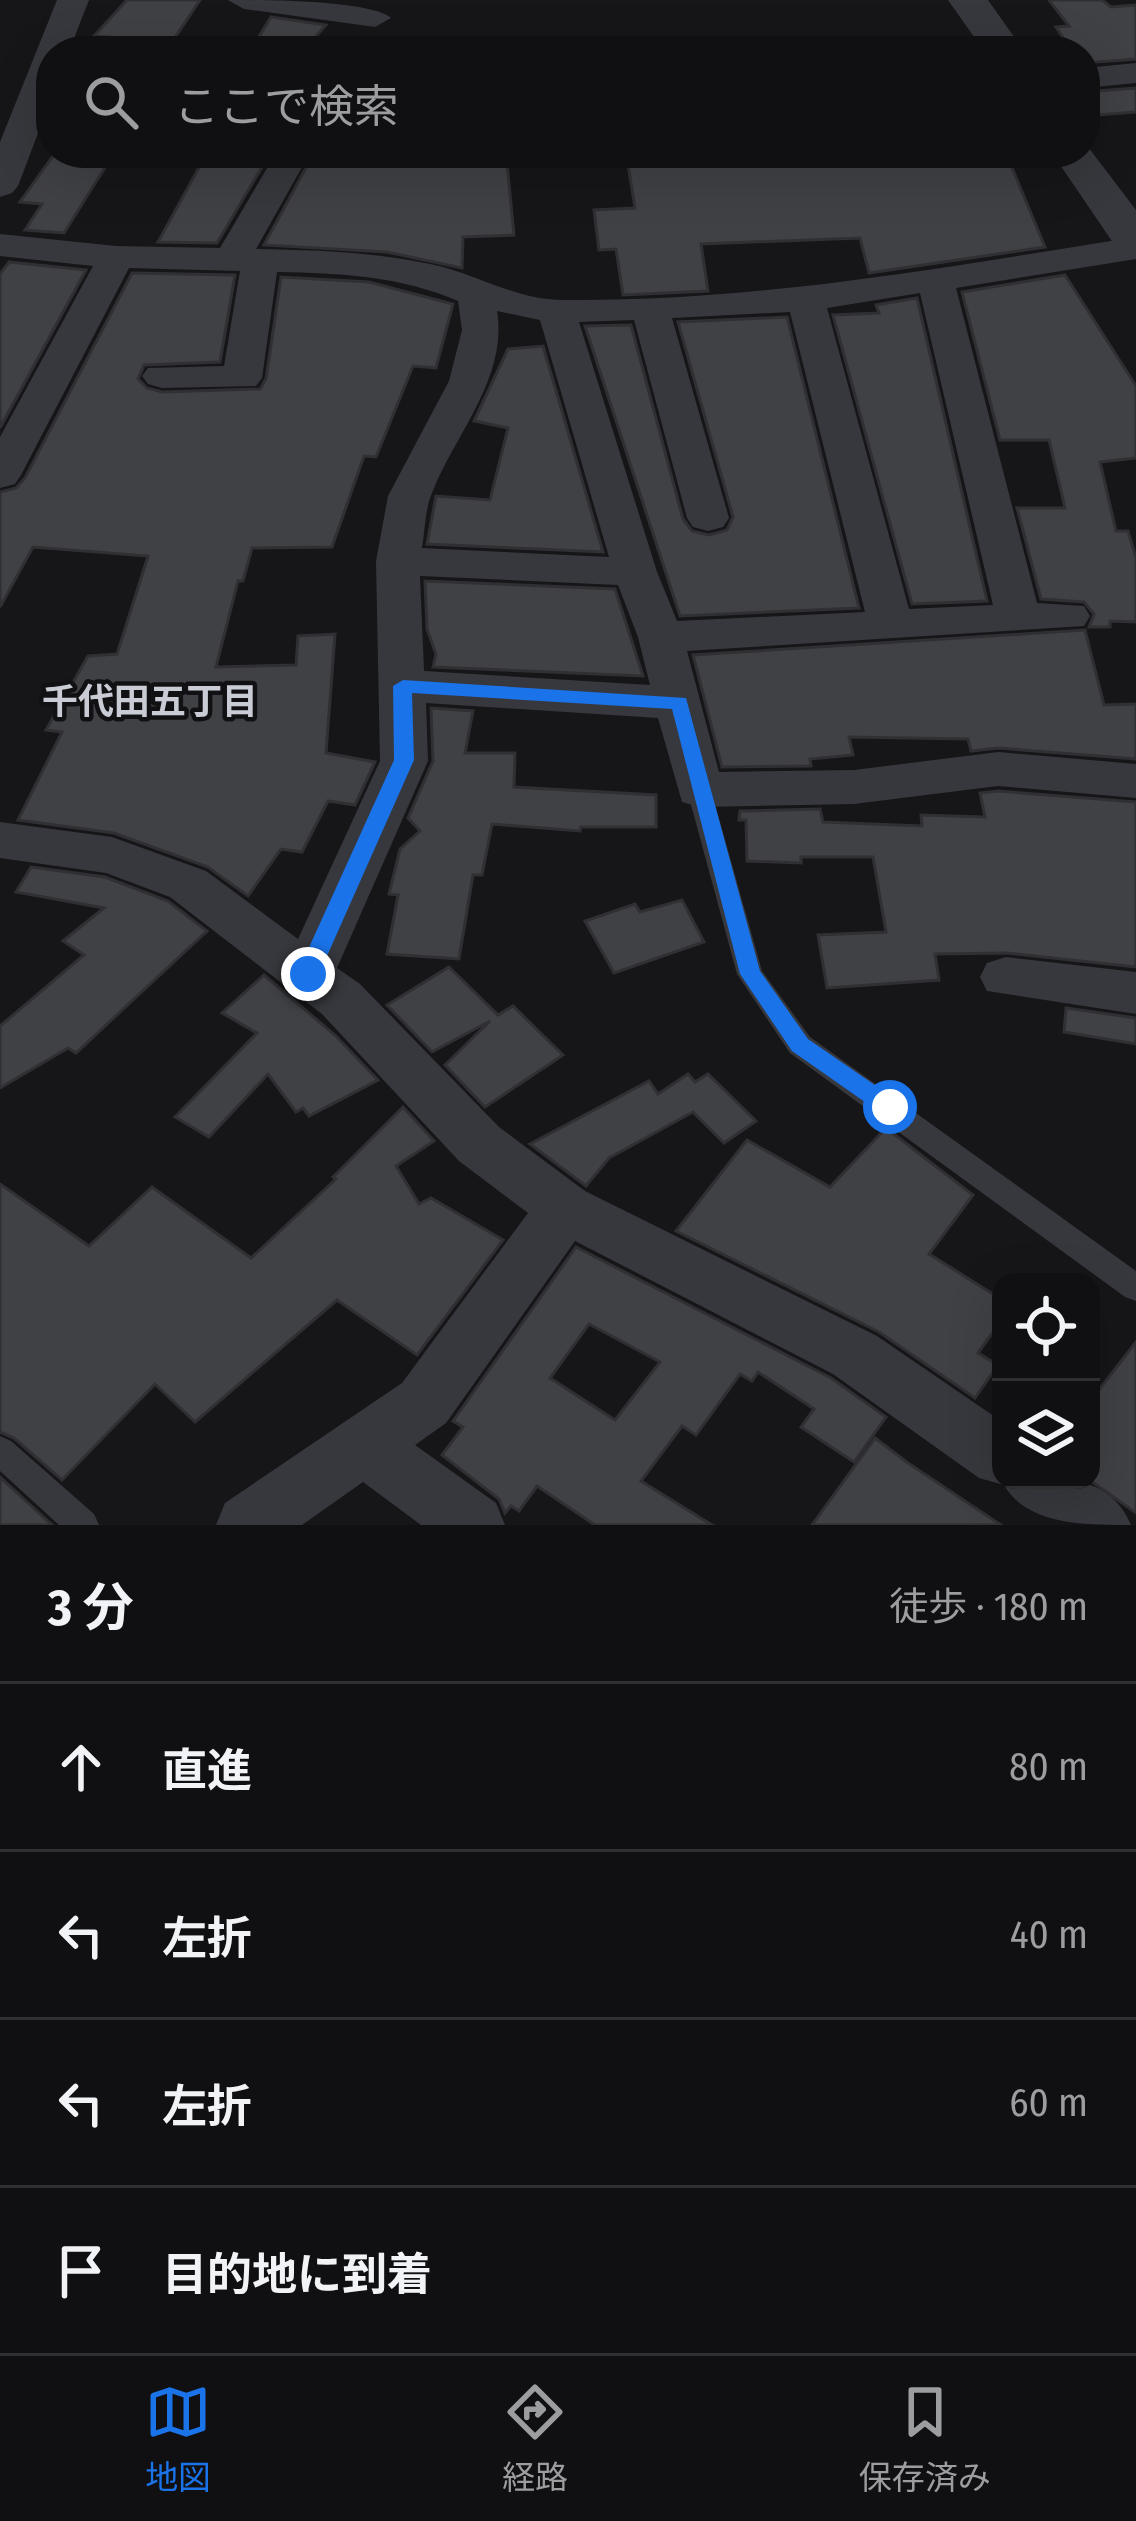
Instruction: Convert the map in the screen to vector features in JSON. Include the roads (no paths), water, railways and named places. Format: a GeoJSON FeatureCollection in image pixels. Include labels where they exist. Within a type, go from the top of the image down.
{"type":"FeatureCollection","features":[{"type":"Feature","properties":{"kind":"street"},"geometry":{"type":"LineString","coordinates":[[59,36],[73,0]]}},
{"type":"Feature","properties":{"kind":"street"},"geometry":{"type":"LineString","coordinates":[[244,0],[381,9]]}},
{"type":"Feature","properties":{"kind":"street"},"geometry":{"type":"LineString","coordinates":[[968,0],[993,36]]}},
{"type":"Feature","properties":{"kind":"street"},"geometry":{"type":"LineString","coordinates":[[362,36],[381,9]]}},
{"type":"Feature","properties":{"kind":"street"},"geometry":{"type":"LineString","coordinates":[[1100,77],[1136,73]]}},
{"type":"Feature","properties":{"kind":"street"},"geometry":{"type":"LineString","coordinates":[[0,186],[36,94]]}},
{"type":"Feature","properties":{"kind":"street"},"geometry":{"type":"LineString","coordinates":[[162,376],[242,378],[247,259],[286,168]]}},
{"type":"Feature","properties":{"kind":"street"},"geometry":{"type":"LineString","coordinates":[[0,245],[116,257],[340,262],[429,275],[476,295],[557,312],[806,299],[1136,245],[1084,168]]}},
{"type":"Feature","properties":{"kind":"street"},"geometry":{"type":"LineString","coordinates":[[0,475],[116,257]]}},
{"type":"Feature","properties":{"kind":"street"},"geometry":{"type":"LineString","coordinates":[[935,278],[1019,619]]}},
{"type":"Feature","properties":{"kind":"street"},"geometry":{"type":"LineString","coordinates":[[308,974],[404,760],[398,561],[409,496],[469,381],[481,330],[476,295]]}},
{"type":"Feature","properties":{"kind":"street"},"geometry":{"type":"LineString","coordinates":[[806,299],[891,625]]}},
{"type":"Feature","properties":{"kind":"street"},"geometry":{"type":"LineString","coordinates":[[650,308],[708,518]]}},
{"type":"Feature","properties":{"kind":"street"},"geometry":{"type":"LineString","coordinates":[[557,312],[635,572],[661,637],[699,790],[854,788],[998,770],[1136,781]]}},
{"type":"Feature","properties":{"kind":"street"},"geometry":{"type":"LineString","coordinates":[[398,561],[635,572]]}},
{"type":"Feature","properties":{"kind":"street"},"geometry":{"type":"LineString","coordinates":[[661,637],[1068,616]]}},
{"type":"Feature","properties":{"kind":"street"},"geometry":{"type":"LineString","coordinates":[[403,686],[680,703]]}},
{"type":"Feature","properties":{"kind":"street"},"geometry":{"type":"LineString","coordinates":[[0,840],[112,855],[188,884],[341,999],[479,1144],[565,1208],[855,1355],[992,1451]]}},
{"type":"Feature","properties":{"kind":"street"},"geometry":{"type":"LineString","coordinates":[[1006,977],[1136,993]]}},
{"type":"Feature","properties":{"kind":"street"},"geometry":{"type":"LineString","coordinates":[[248,1525],[424,1403],[565,1208]]}},
{"type":"Feature","properties":{"kind":"street"},"geometry":{"type":"LineString","coordinates":[[364,1445],[473,1525]]}},
{"type":"Feature","properties":{"kind":"street"},"geometry":{"type":"LineString","coordinates":[[1047,1489],[1099,1525]]}},
{"type":"Feature","properties":{"kind":"lane"},"geometry":{"type":"LineString","coordinates":[[699,790],[750,974],[800,1045],[1136,1288]]}},
{"type":"Feature","properties":{"kind":"lane"},"geometry":{"type":"LineString","coordinates":[[0,1451],[83,1525]]}},
{"type":"Feature","properties":{"kind":"district","name":"千代田五丁目"},"geometry":{"type":"Point","coordinates":[150,701]}}]}
